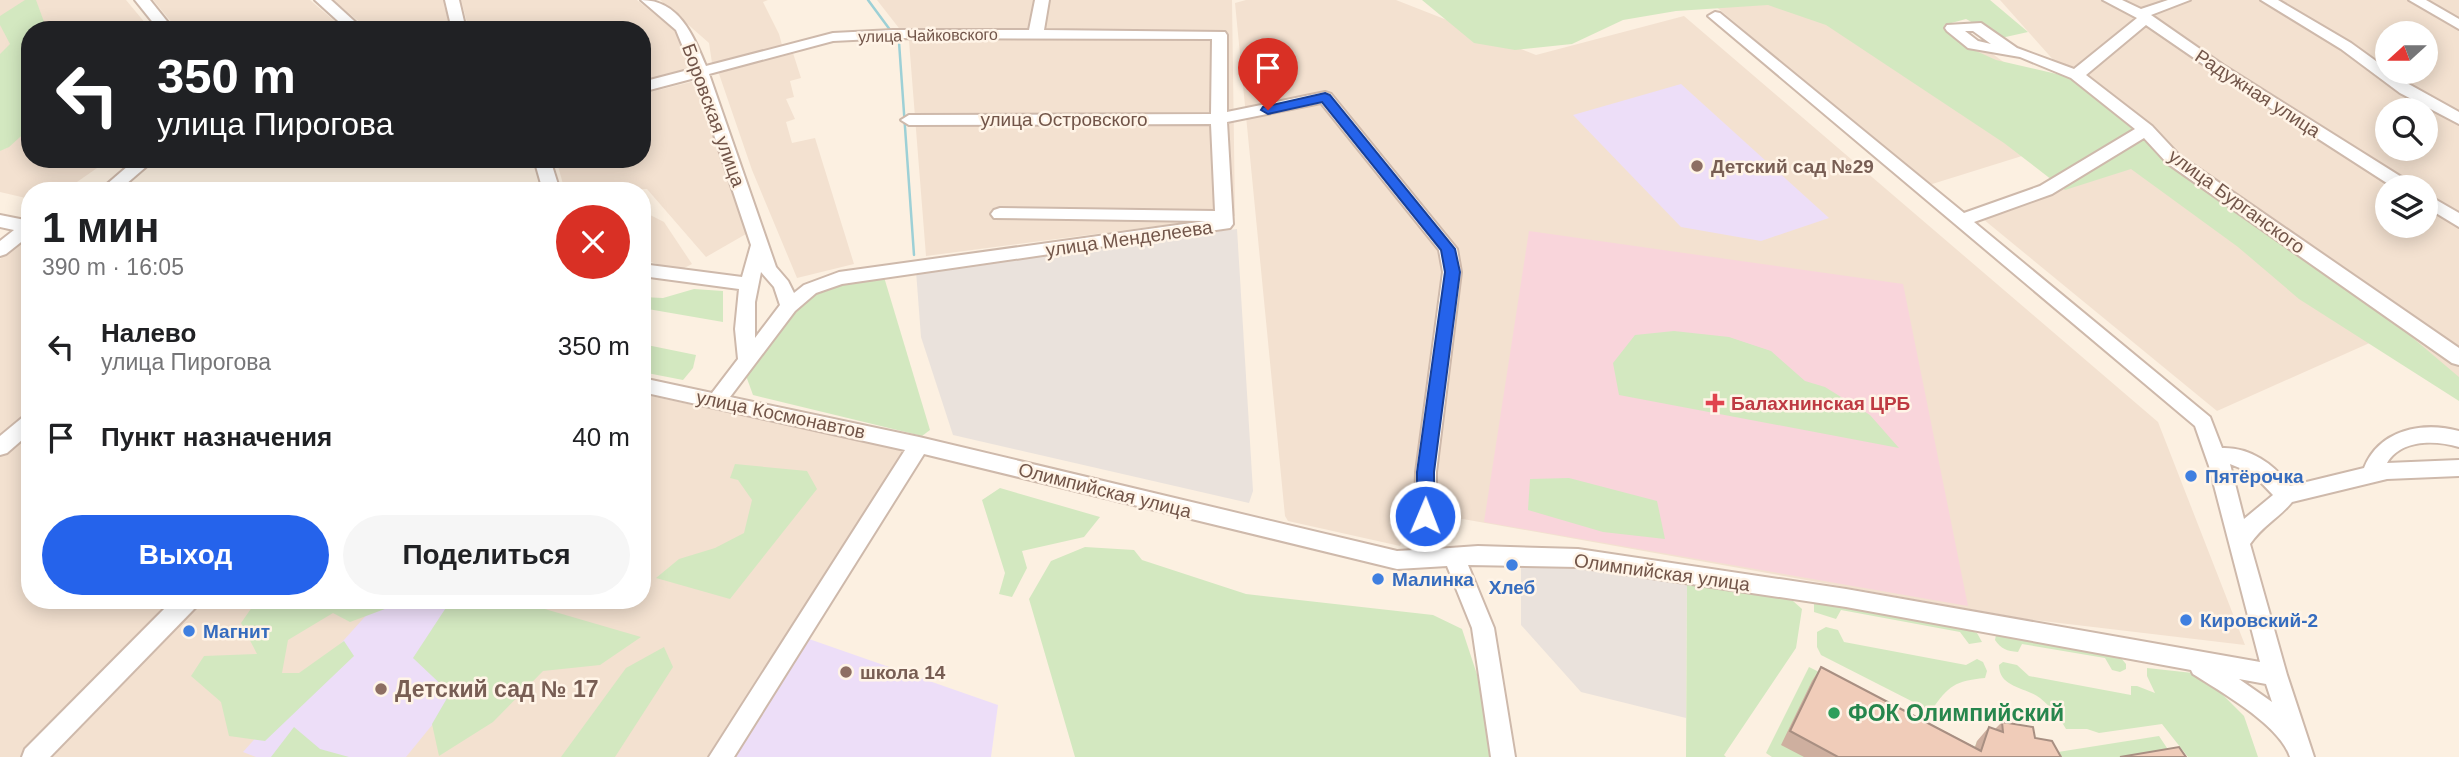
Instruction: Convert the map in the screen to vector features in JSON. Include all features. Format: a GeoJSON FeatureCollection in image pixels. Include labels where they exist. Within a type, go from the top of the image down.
{"type":"FeatureCollection","features":[{"type":"Feature","properties":{"kind":"street"},"geometry":{"type":"LineString","coordinates":[[142,0],[160,21]]}},
{"type":"Feature","properties":{"kind":"street"},"geometry":{"type":"LineString","coordinates":[[322,0],[346,21]]}},
{"type":"Feature","properties":{"kind":"street"},"geometry":{"type":"LineString","coordinates":[[452,0],[457,21]]}},
{"type":"Feature","properties":{"kind":"street","name":"Боровская улица"},"geometry":{"type":"LineString","coordinates":[[648,0],[683,28],[701,72],[768,269],[782,285],[789,306]]}},
{"type":"Feature","properties":{"kind":"street"},"geometry":{"type":"LineString","coordinates":[[1036,34],[1042,0]]}},
{"type":"Feature","properties":{"kind":"street","name":"Радужная улица"},"geometry":{"type":"LineString","coordinates":[[2110,0],[2143,16],[2218,68],[2386,175]]}},
{"type":"Feature","properties":{"kind":"street"},"geometry":{"type":"LineString","coordinates":[[2076,75],[2143,16],[2183,0]]}},
{"type":"Feature","properties":{"kind":"street"},"geometry":{"type":"LineString","coordinates":[[2268,0],[2346,46],[2406,89],[2459,119]]}},
{"type":"Feature","properties":{"kind":"street"},"geometry":{"type":"LineString","coordinates":[[2416,0],[2459,25]]}},
{"type":"Feature","properties":{"kind":"street"},"geometry":{"type":"LineString","coordinates":[[1715,16],[2203,422],[2219,466],[2275,675],[2300,749]]}},
{"type":"Feature","properties":{"kind":"street","name":"улица Чайковского"},"geometry":{"type":"LineString","coordinates":[[651,85],[833,37],[893,34],[1220,35],[1219,119]]}},
{"type":"Feature","properties":{"kind":"street","name":"улица Бурганского"},"geometry":{"type":"LineString","coordinates":[[2013,52],[2023,53],[2076,75],[2146,130],[2173,159],[2223,196],[2358,286],[2449,354],[2459,358]]}},
{"type":"Feature","properties":{"kind":"street","name":"улица Островского"},"geometry":{"type":"LineString","coordinates":[[909,120],[1219,119],[1325,97],[1448,249],[1452,272],[1426,472],[1425,559]]}},
{"type":"Feature","properties":{"kind":"street"},"geometry":{"type":"LineString","coordinates":[[1219,119],[1224,225]]}},
{"type":"Feature","properties":{"kind":"street"},"geometry":{"type":"LineString","coordinates":[[1960,221],[2046,190],[2146,130]]}},
{"type":"Feature","properties":{"kind":"street"},"geometry":{"type":"LineString","coordinates":[[118,182],[136,168]]}},
{"type":"Feature","properties":{"kind":"street"},"geometry":{"type":"LineString","coordinates":[[2438,208],[2459,221]]}},
{"type":"Feature","properties":{"kind":"street","name":"улица Менделеева"},"geometry":{"type":"LineString","coordinates":[[1000,214],[1210,215],[1224,225]]}},
{"type":"Feature","properties":{"kind":"street"},"geometry":{"type":"LineString","coordinates":[[0,221],[21,225]]}},
{"type":"Feature","properties":{"kind":"street","name":"улица Менделеева"},"geometry":{"type":"LineString","coordinates":[[789,306],[810,289],[839,278],[1224,225]]}},
{"type":"Feature","properties":{"kind":"street"},"geometry":{"type":"LineString","coordinates":[[0,250],[21,233]]}},
{"type":"Feature","properties":{"kind":"street"},"geometry":{"type":"LineString","coordinates":[[748,361],[743,334],[747,284],[760,245]]}},
{"type":"Feature","properties":{"kind":"street"},"geometry":{"type":"LineString","coordinates":[[651,271],[747,284]]}},
{"type":"Feature","properties":{"kind":"street","name":"улица Менделеева"},"geometry":{"type":"LineString","coordinates":[[782,285],[810,289]]}},
{"type":"Feature","properties":{"kind":"street"},"geometry":{"type":"LineString","coordinates":[[717,400],[789,306]]}},
{"type":"Feature","properties":{"kind":"street","name":"улица Космонавтов"},"geometry":{"type":"LineString","coordinates":[[651,387],[919,445]]}},
{"type":"Feature","properties":{"kind":"street"},"geometry":{"type":"LineString","coordinates":[[0,447],[21,430]]}},
{"type":"Feature","properties":{"kind":"street"},"geometry":{"type":"LineString","coordinates":[[2372,474],[2382,453],[2408,438],[2431,434],[2459,439]]}},
{"type":"Feature","properties":{"kind":"street"},"geometry":{"type":"LineString","coordinates":[[721,757],[919,445]]}},
{"type":"Feature","properties":{"kind":"street","name":"Олимпийская улица"},"geometry":{"type":"LineString","coordinates":[[919,445],[1397,560],[1478,555],[1578,558],[1846,598],[2275,675]]}},
{"type":"Feature","properties":{"kind":"street"},"geometry":{"type":"LineString","coordinates":[[2219,466],[2224,455],[2240,456],[2272,475],[2285,495]]}},
{"type":"Feature","properties":{"kind":"street"},"geometry":{"type":"LineString","coordinates":[[2239,542],[2255,520],[2276,506],[2285,495],[2387,471],[2459,468]]}},
{"type":"Feature","properties":{"kind":"street"},"geometry":{"type":"LineString","coordinates":[[1454,557],[1483,628],[1503,757]]}},
{"type":"Feature","properties":{"kind":"street"},"geometry":{"type":"LineString","coordinates":[[34,757],[179,609]]}},
{"type":"Feature","properties":{"kind":"street"},"geometry":{"type":"LineString","coordinates":[[2188,660],[2256,702],[2300,749]]}},
{"type":"Feature","properties":{"kind":"shaded area"},"geometry":{"type":"Polygon","coordinates":[[[0,0],[126,0],[144,21],[21,21],[21,168],[97,168],[77,182],[21,182],[21,197],[0,192],[0,0]]]}},
{"type":"Feature","properties":{"kind":"shaded area"},"geometry":{"type":"Polygon","coordinates":[[[153,0],[310,0],[334,21],[170,21],[153,0]]]}},
{"type":"Feature","properties":{"kind":"shaded area"},"geometry":{"type":"Polygon","coordinates":[[[333,0],[444,0],[448,21],[358,21],[333,0]]]}},
{"type":"Feature","properties":{"kind":"shaded area"},"geometry":{"type":"Polygon","coordinates":[[[461,0],[637,0],[675,31],[691,70],[651,80],[651,21],[467,21],[461,0]]]}},
{"type":"Feature","properties":{"kind":"shaded area"},"geometry":{"type":"Polygon","coordinates":[[[660,0],[768,0],[763,2],[782,45],[712,63],[709,43],[660,0]]]}},
{"type":"Feature","properties":{"kind":"shaded area"},"geometry":{"type":"Polygon","coordinates":[[[877,0],[1232,0],[1235,216],[926,256],[909,41],[877,0]]]}},
{"type":"Feature","properties":{"kind":"shaded area"},"geometry":{"type":"Polygon","coordinates":[[[1246,0],[1396,0],[1536,55],[1684,16],[2158,422],[2245,645],[2026,619],[1418,511],[1400,546],[1288,521],[1285,516],[1235,3],[1246,0]]]}},
{"type":"Feature","properties":{"kind":"shaded area"},"geometry":{"type":"Polygon","coordinates":[[[1708,0],[1919,0],[2099,132],[1929,185],[1708,0]]]}},
{"type":"Feature","properties":{"kind":"shaded area"},"geometry":{"type":"Polygon","coordinates":[[[2000,0],[2459,0],[2459,384],[2137,154],[2000,0]]]}},
{"type":"Feature","properties":{"kind":"shaded area"},"geometry":{"type":"Polygon","coordinates":[[[793,53],[801,78],[790,81],[794,97],[786,99],[795,119],[786,122],[792,143],[815,138],[854,264],[797,278],[752,170],[718,71],[793,53]]]}},
{"type":"Feature","properties":{"kind":"shaded area"},"geometry":{"type":"Polygon","coordinates":[[[695,81],[746,234],[706,257],[651,194],[651,182],[562,182],[559,168],[651,168],[651,92],[695,81]]]}},
{"type":"Feature","properties":{"kind":"shaded area","name":"Детский сад №29"},"geometry":{"type":"Polygon","coordinates":[[[1681,84],[1829,218],[1761,241],[1681,227],[1573,115],[1681,84]]]}},
{"type":"Feature","properties":{"kind":"shaded area"},"geometry":{"type":"Polygon","coordinates":[[[2129,165],[2374,341],[2217,411],[1983,219],[2129,165]]]}},
{"type":"Feature","properties":{"kind":"shaded area"},"geometry":{"type":"Polygon","coordinates":[[[651,216],[664,222],[692,264],[678,271],[651,262],[651,216]]]}},
{"type":"Feature","properties":{"kind":"shaded area"},"geometry":{"type":"Polygon","coordinates":[[[1237,229],[1253,491],[1249,503],[953,435],[921,337],[916,271],[1237,229]]]}},
{"type":"Feature","properties":{"kind":"shaded area","name":"Балахнинская ЦРБ"},"geometry":{"type":"Polygon","coordinates":[[[1529,231],[1903,284],[1968,606],[1484,522],[1529,231]]]}},
{"type":"Feature","properties":{"kind":"shaded area"},"geometry":{"type":"Polygon","coordinates":[[[21,242],[21,420],[0,437],[0,259],[21,242]]]}},
{"type":"Feature","properties":{"kind":"shaded area"},"geometry":{"type":"Polygon","coordinates":[[[651,396],[904,451],[707,757],[48,757],[192,609],[651,609],[651,396]]]}},
{"type":"Feature","properties":{"kind":"shaded area"},"geometry":{"type":"Polygon","coordinates":[[[21,438],[21,609],[166,609],[20,757],[0,757],[0,456],[21,438]]]}},
{"type":"Feature","properties":{"kind":"shaded area"},"geometry":{"type":"Polygon","coordinates":[[[1539,562],[1687,582],[1686,718],[1581,692],[1521,625],[1521,568],[1539,562]]]}},
{"type":"Feature","properties":{"kind":"shaded area","name":"Детский сад № 17"},"geometry":{"type":"Polygon","coordinates":[[[372,609],[469,609],[512,627],[406,757],[256,757],[243,752],[372,609]]]}},
{"type":"Feature","properties":{"kind":"shaded area","name":"школа 14"},"geometry":{"type":"Polygon","coordinates":[[[809,639],[998,705],[991,757],[736,757],[809,639]]]}},
{"type":"Feature","properties":{"kind":"green space"},"geometry":{"type":"Polygon","coordinates":[[[25,0],[36,0],[44,21],[21,21],[21,136],[0,151],[0,54],[10,44],[0,25],[0,16],[25,0]]]}},
{"type":"Feature","properties":{"kind":"green space"},"geometry":{"type":"Polygon","coordinates":[[[1422,0],[1990,0],[2028,32],[2001,38],[1966,19],[1944,25],[1974,50],[1996,60],[2074,78],[2342,278],[2459,377],[2459,401],[2299,299],[2238,247],[2131,169],[2065,190],[2004,143],[1826,25],[1768,5],[1676,11],[1623,20],[1572,44],[1515,50],[1474,43],[1422,0]]]}},
{"type":"Feature","properties":{"kind":"green space"},"geometry":{"type":"Polygon","coordinates":[[[884,277],[930,430],[922,436],[753,395],[745,373],[808,296],[841,282],[884,277]]]}},
{"type":"Feature","properties":{"kind":"green space"},"geometry":{"type":"Polygon","coordinates":[[[694,289],[723,291],[723,322],[651,310],[651,297],[663,298],[694,289]]]}},
{"type":"Feature","properties":{"kind":"green space"},"geometry":{"type":"Polygon","coordinates":[[[1674,331],[1729,337],[1771,351],[1805,381],[1825,387],[1870,415],[1899,448],[1619,395],[1613,363],[1635,335],[1674,331]]]}},
{"type":"Feature","properties":{"kind":"green space"},"geometry":{"type":"Polygon","coordinates":[[[651,346],[696,355],[693,368],[683,380],[651,374],[651,346]]]}},
{"type":"Feature","properties":{"kind":"green space"},"geometry":{"type":"Polygon","coordinates":[[[735,464],[807,471],[817,489],[730,599],[656,578],[679,559],[715,548],[744,533],[752,500],[738,480],[730,478],[735,464]]]}},
{"type":"Feature","properties":{"kind":"green space"},"geometry":{"type":"Polygon","coordinates":[[[1569,478],[1657,501],[1665,539],[1603,532],[1528,510],[1530,479],[1569,478]]]}},
{"type":"Feature","properties":{"kind":"green space"},"geometry":{"type":"Polygon","coordinates":[[[1000,488],[1100,517],[1084,537],[1022,551],[1027,568],[1012,597],[999,594],[1005,573],[982,500],[1000,488]]]}},
{"type":"Feature","properties":{"kind":"green space"},"geometry":{"type":"Polygon","coordinates":[[[1085,547],[1134,550],[1142,560],[1246,594],[1433,615],[1462,629],[1494,726],[1499,757],[1075,757],[1029,599],[1051,561],[1085,547]]]}},
{"type":"Feature","properties":{"kind":"green space"},"geometry":{"type":"Polygon","coordinates":[[[1687,582],[1779,597],[1793,601],[1802,609],[1796,648],[1724,755],[1726,757],[1686,757],[1687,582]]]}},
{"type":"Feature","properties":{"kind":"green space"},"geometry":{"type":"Polygon","coordinates":[[[1814,602],[1968,630],[1977,633],[1982,642],[1969,644],[1960,632],[1841,610],[1836,619],[1814,612],[1814,602]]]}},
{"type":"Feature","properties":{"kind":"green space"},"geometry":{"type":"Polygon","coordinates":[[[251,609],[385,609],[350,622],[333,613],[288,640],[282,673],[299,673],[344,641],[354,656],[265,741],[229,736],[221,702],[191,676],[204,656],[257,654],[241,623],[251,609]]]}},
{"type":"Feature","properties":{"kind":"green space"},"geometry":{"type":"Polygon","coordinates":[[[445,609],[545,609],[641,637],[600,665],[543,671],[493,722],[439,756],[432,724],[450,693],[413,658],[445,609]]]}},
{"type":"Feature","properties":{"kind":"green space"},"geometry":{"type":"Polygon","coordinates":[[[1826,627],[1838,630],[1844,642],[1966,665],[1977,659],[1983,662],[1987,671],[1985,678],[1954,686],[1931,711],[1821,655],[1817,647],[1817,632],[1826,627]]]}},
{"type":"Feature","properties":{"kind":"green space"},"geometry":{"type":"Polygon","coordinates":[[[1996,635],[2121,658],[2126,669],[2120,672],[2112,670],[2105,658],[2022,644],[2018,652],[2011,651],[1997,643],[1996,635]]]}},
{"type":"Feature","properties":{"kind":"green space"},"geometry":{"type":"Polygon","coordinates":[[[664,647],[673,667],[615,757],[561,757],[626,668],[664,647]]]}},
{"type":"Feature","properties":{"kind":"green space"},"geometry":{"type":"Polygon","coordinates":[[[2003,662],[2017,665],[2029,676],[2131,695],[2131,686],[2155,693],[2147,676],[2147,668],[2202,674],[2244,716],[2258,757],[2188,757],[2162,724],[2099,733],[2087,729],[2066,729],[2040,698],[2003,678],[1999,665],[2003,662]]]}},
{"type":"Feature","properties":{"kind":"green space"},"geometry":{"type":"Polygon","coordinates":[[[1809,667],[1974,749],[1977,741],[2039,755],[2159,736],[2173,757],[1772,757],[1766,753],[1809,667]]]}},
{"type":"Feature","properties":{"kind":"green space"},"geometry":{"type":"Polygon","coordinates":[[[294,727],[320,749],[349,757],[271,757],[294,727]]]}},
{"type":"Feature","properties":{"kind":"building"},"geometry":{"type":"Polygon","coordinates":[[[1821,667],[1981,751],[1989,727],[2003,732],[2002,722],[2033,727],[2035,738],[2052,741],[2061,757],[1838,757],[1790,731],[1821,667]]]}},
{"type":"Feature","properties":{"kind":"building"},"geometry":{"type":"Polygon","coordinates":[[[2179,747],[2186,757],[2120,757],[2179,747]]]}},
{"type":"Feature","properties":{"kind":"waterway"},"geometry":{"type":"LineString","coordinates":[[868,0],[899,42],[914,255]]}},
{"type":"Feature","properties":{"kind":"place","name":"Детский сад №29"},"geometry":{"type":"Point","coordinates":[1697,166]}},
{"type":"Feature","properties":{"kind":"place","name":"Балахнинская ЦРБ"},"geometry":{"type":"Point","coordinates":[1715,403]}},
{"type":"Feature","properties":{"kind":"place","name":"Пятёрочка"},"geometry":{"type":"Point","coordinates":[2191,476]}},
{"type":"Feature","properties":{"kind":"place","name":"Хлеб"},"geometry":{"type":"Point","coordinates":[1512,565]}},
{"type":"Feature","properties":{"kind":"place","name":"Малинка"},"geometry":{"type":"Point","coordinates":[1378,579]}},
{"type":"Feature","properties":{"kind":"place","name":"Кировский-2"},"geometry":{"type":"Point","coordinates":[2186,620]}},
{"type":"Feature","properties":{"kind":"place","name":"Магнит"},"geometry":{"type":"Point","coordinates":[189,631]}},
{"type":"Feature","properties":{"kind":"place","name":"школа 14"},"geometry":{"type":"Point","coordinates":[846,672]}},
{"type":"Feature","properties":{"kind":"place","name":"Детский сад № 17"},"geometry":{"type":"Point","coordinates":[381,689]}},
{"type":"Feature","properties":{"kind":"place","name":"ФОК Олимпийский"},"geometry":{"type":"Point","coordinates":[1834,713]}},
{"type":"Feature","properties":{"kind":"route"},"geometry":{"type":"LineString","coordinates":[[1268,110],[1325,97],[1448,249],[1452,272],[1426,472],[1425,516]]}}]}
